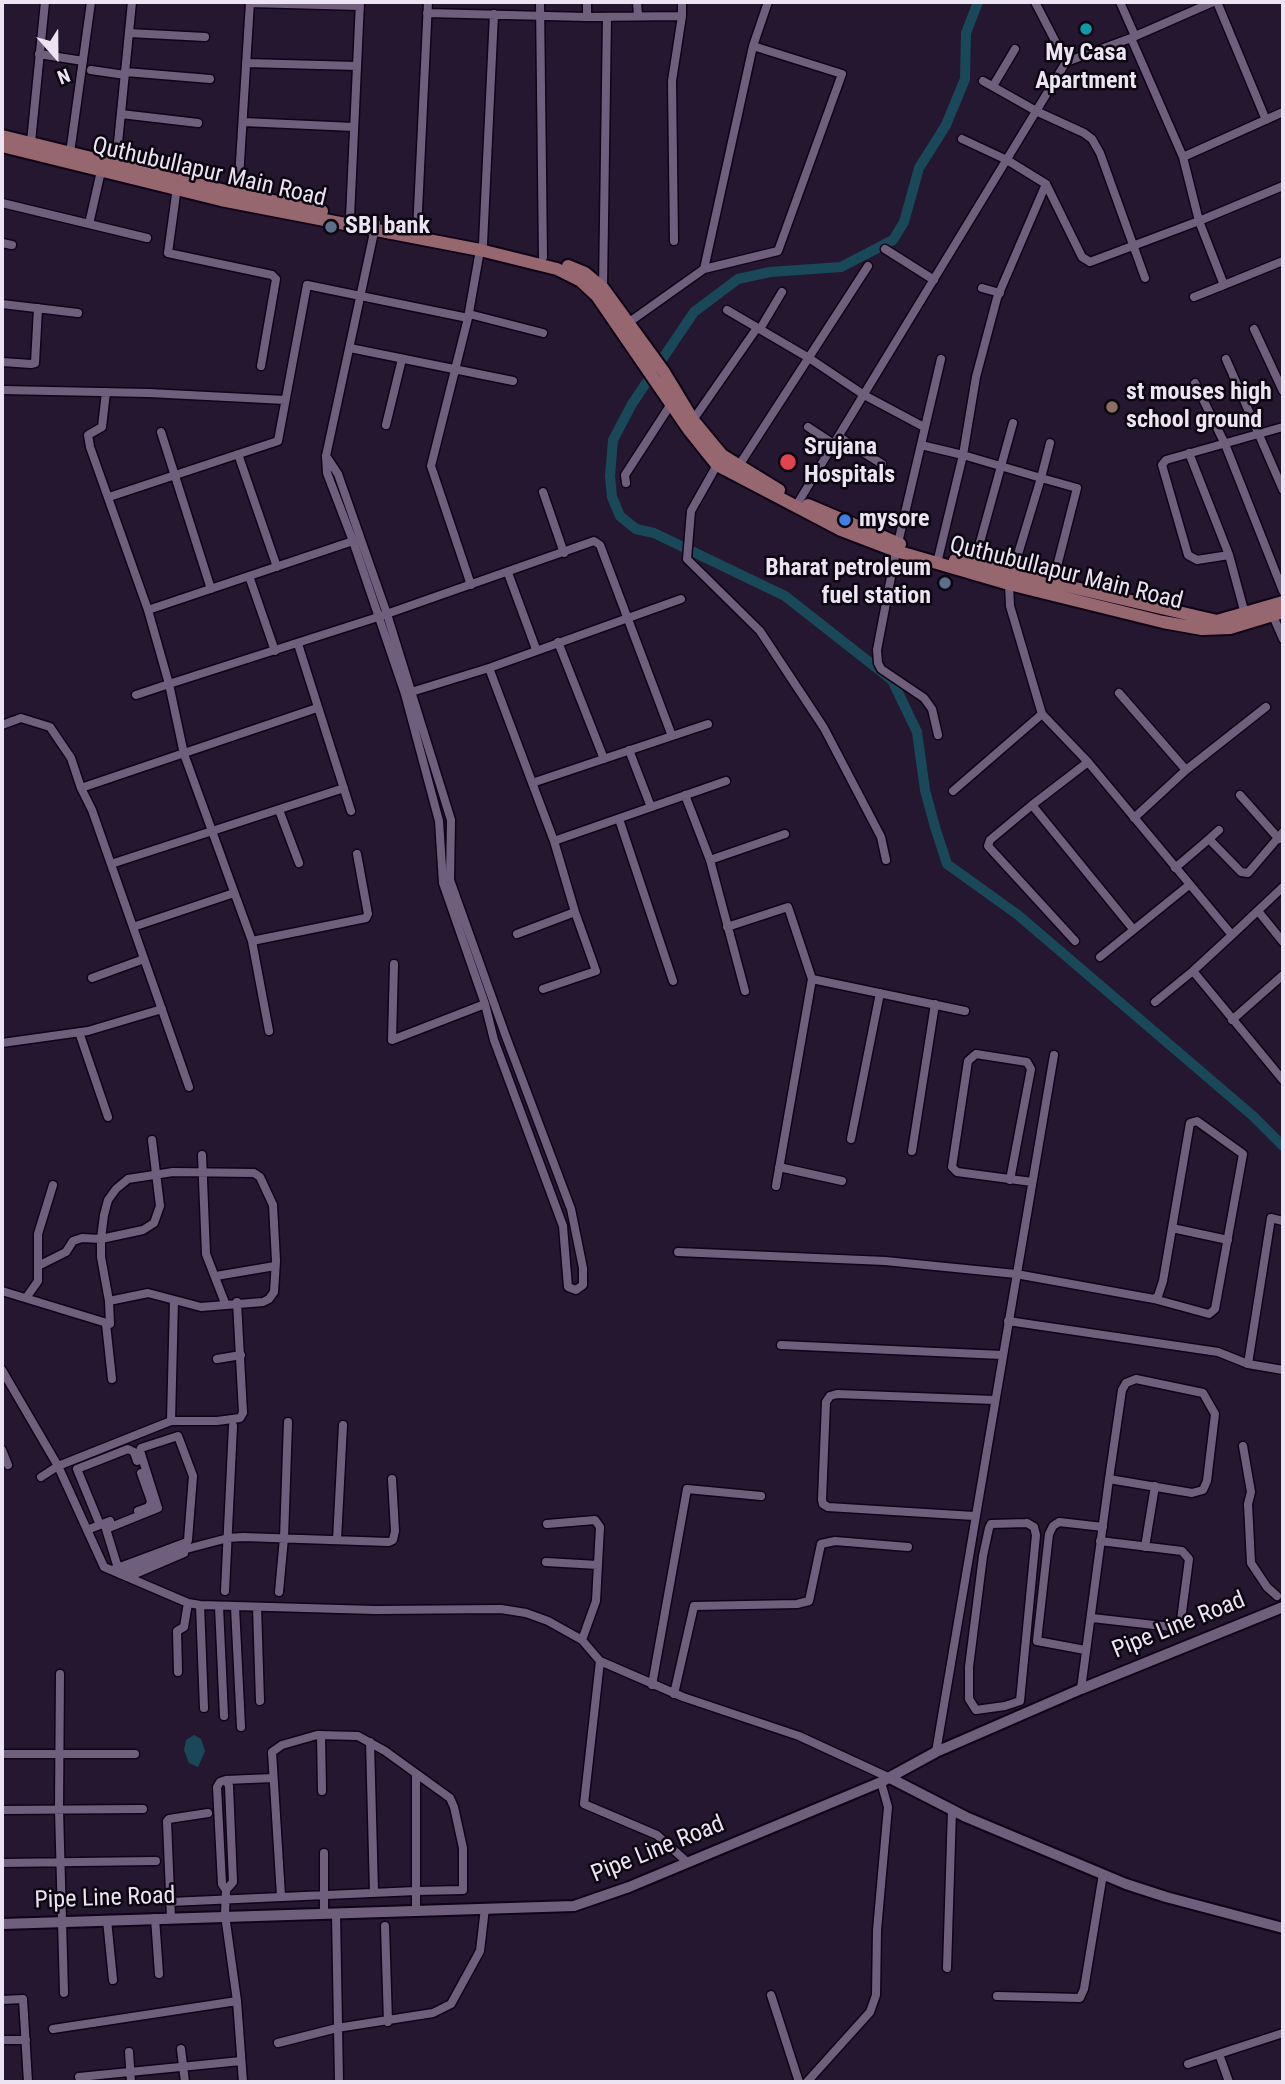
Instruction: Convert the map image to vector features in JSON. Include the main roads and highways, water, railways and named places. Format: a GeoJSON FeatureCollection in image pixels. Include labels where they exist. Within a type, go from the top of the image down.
{"type":"FeatureCollection","features":[{"type":"Feature","properties":{"kind":"main road","name":"Quthubullapur Main Road"},"geometry":{"type":"LineString","coordinates":[[2,136],[238,194],[350,217],[375,226],[417,231],[557,269],[581,281],[597,296],[660,377],[671,398],[717,465],[841,530],[1163,622],[1202,629],[1230,628],[1278,614]]}},
{"type":"Feature","properties":{"kind":"main road","name":"Quthubullapur Main Road"},"geometry":{"type":"LineString","coordinates":[[2,146],[221,200],[543,257],[585,273],[603,288],[628,323],[637,346]]}},
{"type":"Feature","properties":{"kind":"main road","name":"Quthubullapur Main Road"},"geometry":{"type":"LineString","coordinates":[[671,398],[722,456],[738,467],[799,501],[897,547]]}},
{"type":"Feature","properties":{"kind":"main road","name":"Quthubullapur Main Road"},"geometry":{"type":"LineString","coordinates":[[938,559],[974,564],[1010,578],[1053,582],[1217,621],[1283,602]]}},
{"type":"Feature","properties":{"kind":"water"},"geometry":{"type":"Polygon","coordinates":[[[194,1735],[201,1739],[205,1751],[198,1767],[189,1763],[184,1750],[186,1740],[194,1735]]]}},
{"type":"Feature","properties":{"kind":"waterway"},"geometry":{"type":"LineString","coordinates":[[978,2],[966,33],[965,79],[946,125],[919,168],[904,222],[893,240],[841,267],[770,272],[738,279],[694,312],[632,404],[613,440],[610,476],[612,497],[620,516],[636,529],[654,533],[785,596],[892,680],[917,732],[925,790],[947,864],[1018,915],[1253,1116],[1283,1146]]}},
{"type":"Feature","properties":{"kind":"place","name":"My Casa Apartment"},"geometry":{"type":"Point","coordinates":[1086,29]}},
{"type":"Feature","properties":{"kind":"place","name":"SBI bank"},"geometry":{"type":"Point","coordinates":[331,227]}},
{"type":"Feature","properties":{"kind":"place","name":"st mouses high school ground"},"geometry":{"type":"Point","coordinates":[1112,407]}},
{"type":"Feature","properties":{"kind":"place","name":"Srujana Hospitals"},"geometry":{"type":"Point","coordinates":[788,462]}},
{"type":"Feature","properties":{"kind":"place","name":"mysore"},"geometry":{"type":"Point","coordinates":[845,520]}},
{"type":"Feature","properties":{"kind":"place","name":"Bharat petroleum fuel station"},"geometry":{"type":"Point","coordinates":[945,583]}}]}
